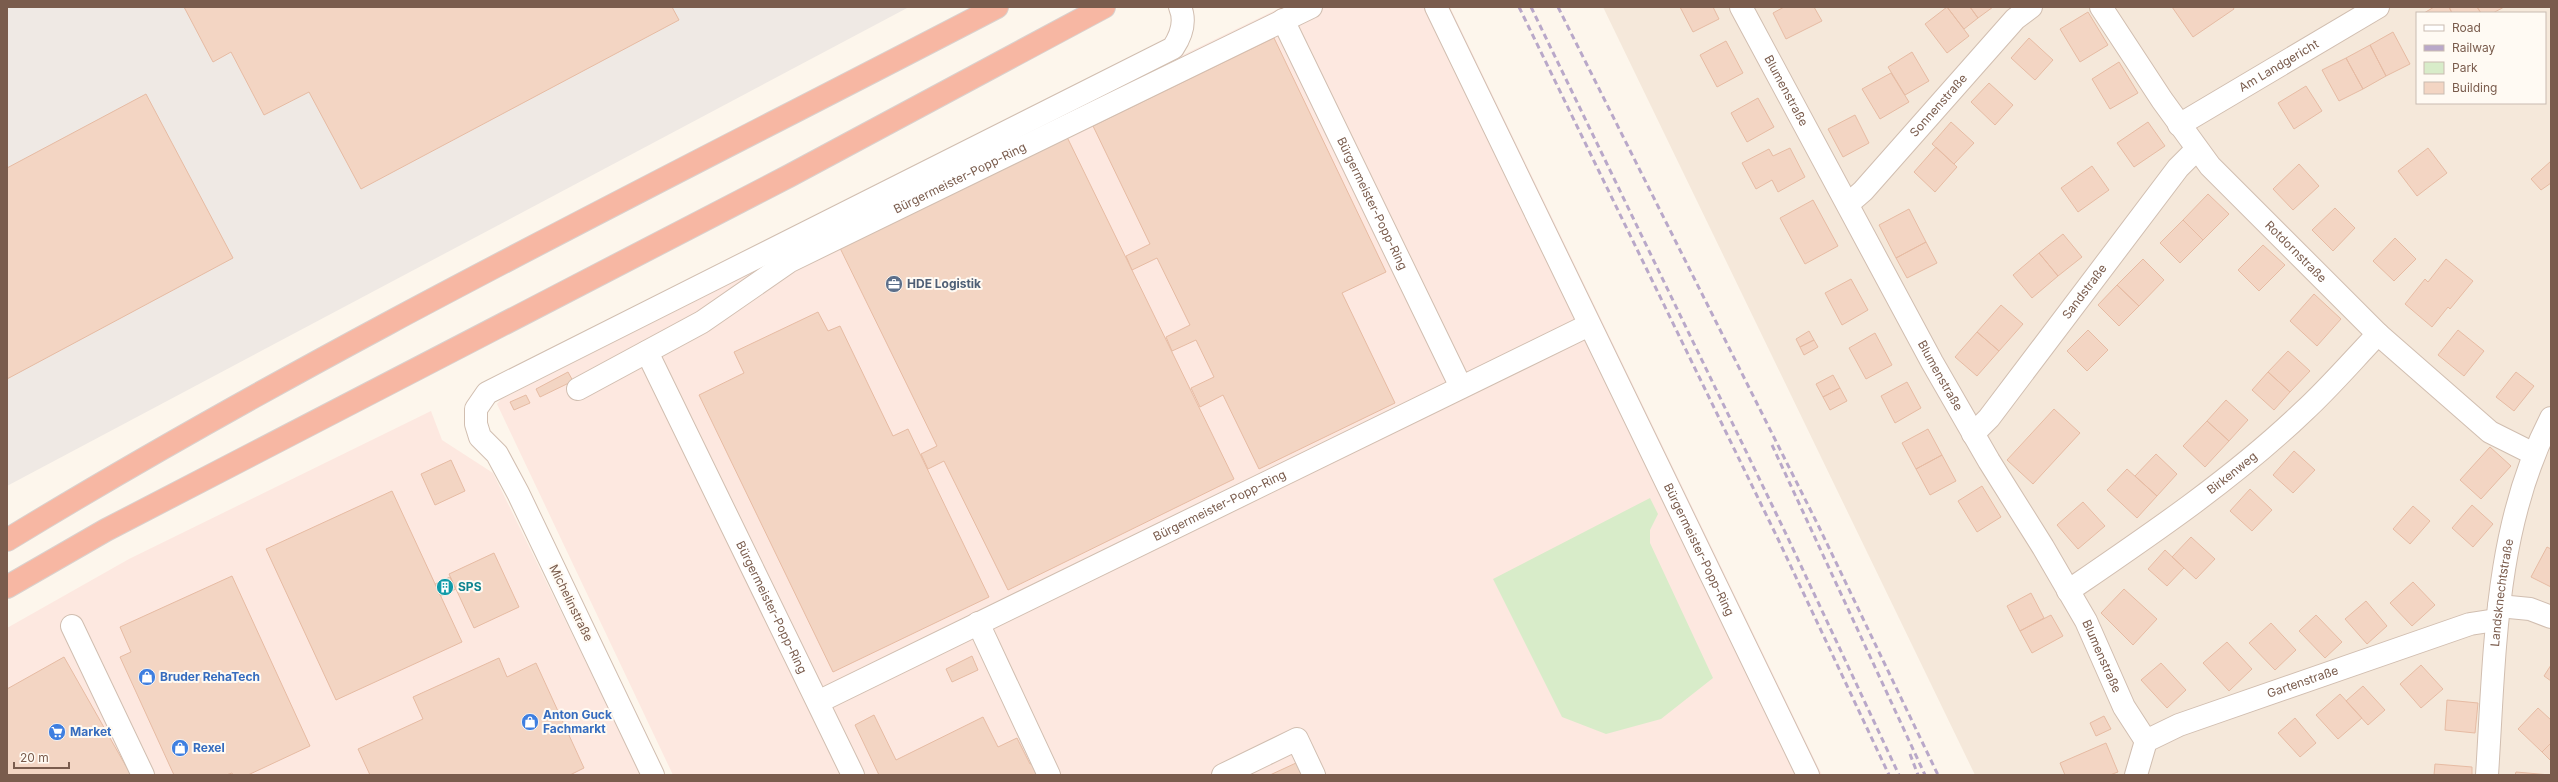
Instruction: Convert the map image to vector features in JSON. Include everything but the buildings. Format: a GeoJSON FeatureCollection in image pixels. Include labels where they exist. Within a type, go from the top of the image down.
{"type":"FeatureCollection","features":[{"type":"Feature","properties":{"kind":"highway"},"geometry":{"type":"LineString","coordinates":[[7,540],[240,404],[416,307],[997,7]]}},
{"type":"Feature","properties":{"kind":"highway"},"geometry":{"type":"LineString","coordinates":[[7,587],[106,530],[789,176],[1104,7]]}},
{"type":"Feature","properties":{"kind":"street","name":"Michelinstraße"},"geometry":{"type":"LineString","coordinates":[[653,775],[514,495],[497,454],[480,437],[476,424],[476,409],[487,393],[1173,48],[1180,38],[1183,24],[1180,7]]}},
{"type":"Feature","properties":{"kind":"street","name":"Bürgermeister-Popp-Ring"},"geometry":{"type":"LineString","coordinates":[[578,389],[702,322],[790,261],[1311,7]]}},
{"type":"Feature","properties":{"kind":"street","name":"Bürgermeister-Popp-Ring"},"geometry":{"type":"LineString","coordinates":[[1436,7],[1808,775]]}},
{"type":"Feature","properties":{"kind":"street","name":"Blumenstraße"},"geometry":{"type":"LineString","coordinates":[[1741,7],[1973,434],[2068,590],[2097,643],[2124,707],[2146,741]]}},
{"type":"Feature","properties":{"kind":"street","name":"Rotdornstraße"},"geometry":{"type":"LineString","coordinates":[[2101,7],[2196,150],[2378,334],[2490,432],[2534,454]]}},
{"type":"Feature","properties":{"kind":"street","name":"Am Landgericht"},"geometry":{"type":"LineString","coordinates":[[2179,125],[2378,7]]}},
{"type":"Feature","properties":{"kind":"street","name":"Sonnenstraße"},"geometry":{"type":"LineString","coordinates":[[1848,204],[1863,191],[2017,11]]}},
{"type":"Feature","properties":{"kind":"street","name":"Bürgermeister-Popp-Ring"},"geometry":{"type":"LineString","coordinates":[[1283,20],[1461,387]]}},
{"type":"Feature","properties":{"kind":"street","name":"Sandstraße"},"geometry":{"type":"LineString","coordinates":[[1973,434],[1989,418],[2178,168],[2196,150]]}},
{"type":"Feature","properties":{"kind":"street","name":"Bürgermeister-Popp-Ring"},"geometry":{"type":"LineString","coordinates":[[647,352],[818,702],[1589,325]]}},
{"type":"Feature","properties":{"kind":"street","name":"Birkenweg"},"geometry":{"type":"LineString","coordinates":[[2068,590],[2183,512],[2254,454],[2304,411],[2378,334]]}},
{"type":"Feature","properties":{"kind":"street","name":"Landsknechtstraße"},"geometry":{"type":"LineString","coordinates":[[2487,775],[2497,613],[2511,532],[2524,482],[2534,454],[2551,418]]}},
{"type":"Feature","properties":{"kind":"street","name":"Gartenstraße"},"geometry":{"type":"LineString","coordinates":[[2146,741],[2199,718],[2470,624],[2497,613],[2530,609],[2551,617]]}},
{"type":"Feature","properties":{"kind":"street"},"geometry":{"type":"LineString","coordinates":[[978,623],[1049,775]]}},
{"type":"Feature","properties":{"kind":"street"},"geometry":{"type":"LineString","coordinates":[[72,626],[144,775]]}},
{"type":"Feature","properties":{"kind":"street"},"geometry":{"type":"LineString","coordinates":[[818,702],[853,775]]}},
{"type":"Feature","properties":{"kind":"street"},"geometry":{"type":"LineString","coordinates":[[1223,775],[1297,739],[1314,775]]}},
{"type":"Feature","properties":{"kind":"street"},"geometry":{"type":"LineString","coordinates":[[2136,775],[2146,741]]}},
{"type":"Feature","properties":{"kind":"shaded area"},"geometry":{"type":"Polygon","coordinates":[[[7,7],[909,7],[7,486],[7,7]]]}},
{"type":"Feature","properties":{"kind":"shaded area"},"geometry":{"type":"Polygon","coordinates":[[[1282,7],[1450,7],[1822,775],[673,775],[497,404],[501,399],[608,345],[784,248],[1282,7]]]}},
{"type":"Feature","properties":{"kind":"shaded area"},"geometry":{"type":"Polygon","coordinates":[[[1603,7],[2551,7],[2551,775],[1975,775],[1603,7]]]}},
{"type":"Feature","properties":{"kind":"shaded area"},"geometry":{"type":"Polygon","coordinates":[[[431,411],[442,440],[493,473],[641,775],[7,775],[7,628],[129,559],[431,411]]]}},
{"type":"Feature","properties":{"kind":"green space"},"geometry":{"type":"Polygon","coordinates":[[[1650,498],[1658,514],[1650,530],[1650,543],[1713,678],[1661,719],[1606,734],[1562,717],[1493,579],[1650,498]]]}},
{"type":"Feature","properties":{"kind":"railway"},"geometry":{"type":"LineString","coordinates":[[1519,7],[1778,539],[1889,775]]}},
{"type":"Feature","properties":{"kind":"railway"},"geometry":{"type":"LineString","coordinates":[[1531,7],[1787,536],[1899,775]]}},
{"type":"Feature","properties":{"kind":"railway"},"geometry":{"type":"LineString","coordinates":[[1558,7],[1819,527],[1938,775]]}},
{"type":"Feature","properties":{"kind":"railway"},"geometry":{"type":"LineString","coordinates":[[1772,445],[1925,775]]}},
{"type":"Feature","properties":{"kind":"railway"},"geometry":{"type":"LineString","coordinates":[[1910,754],[1918,775]]}},
{"type":"Feature","properties":{"kind":"place","name":"HDE Logistik"},"geometry":{"type":"Point","coordinates":[894,284]}},
{"type":"Feature","properties":{"kind":"place","name":"SPS"},"geometry":{"type":"Point","coordinates":[445,587]}},
{"type":"Feature","properties":{"kind":"place","name":"Bruder RehaTech"},"geometry":{"type":"Point","coordinates":[147,677]}},
{"type":"Feature","properties":{"kind":"place","name":"Anton Guck Fachmarkt"},"geometry":{"type":"Point","coordinates":[530,722]}},
{"type":"Feature","properties":{"kind":"place","name":"Market"},"geometry":{"type":"Point","coordinates":[57,732]}},
{"type":"Feature","properties":{"kind":"place","name":"Rexel"},"geometry":{"type":"Point","coordinates":[180,748]}}]}
